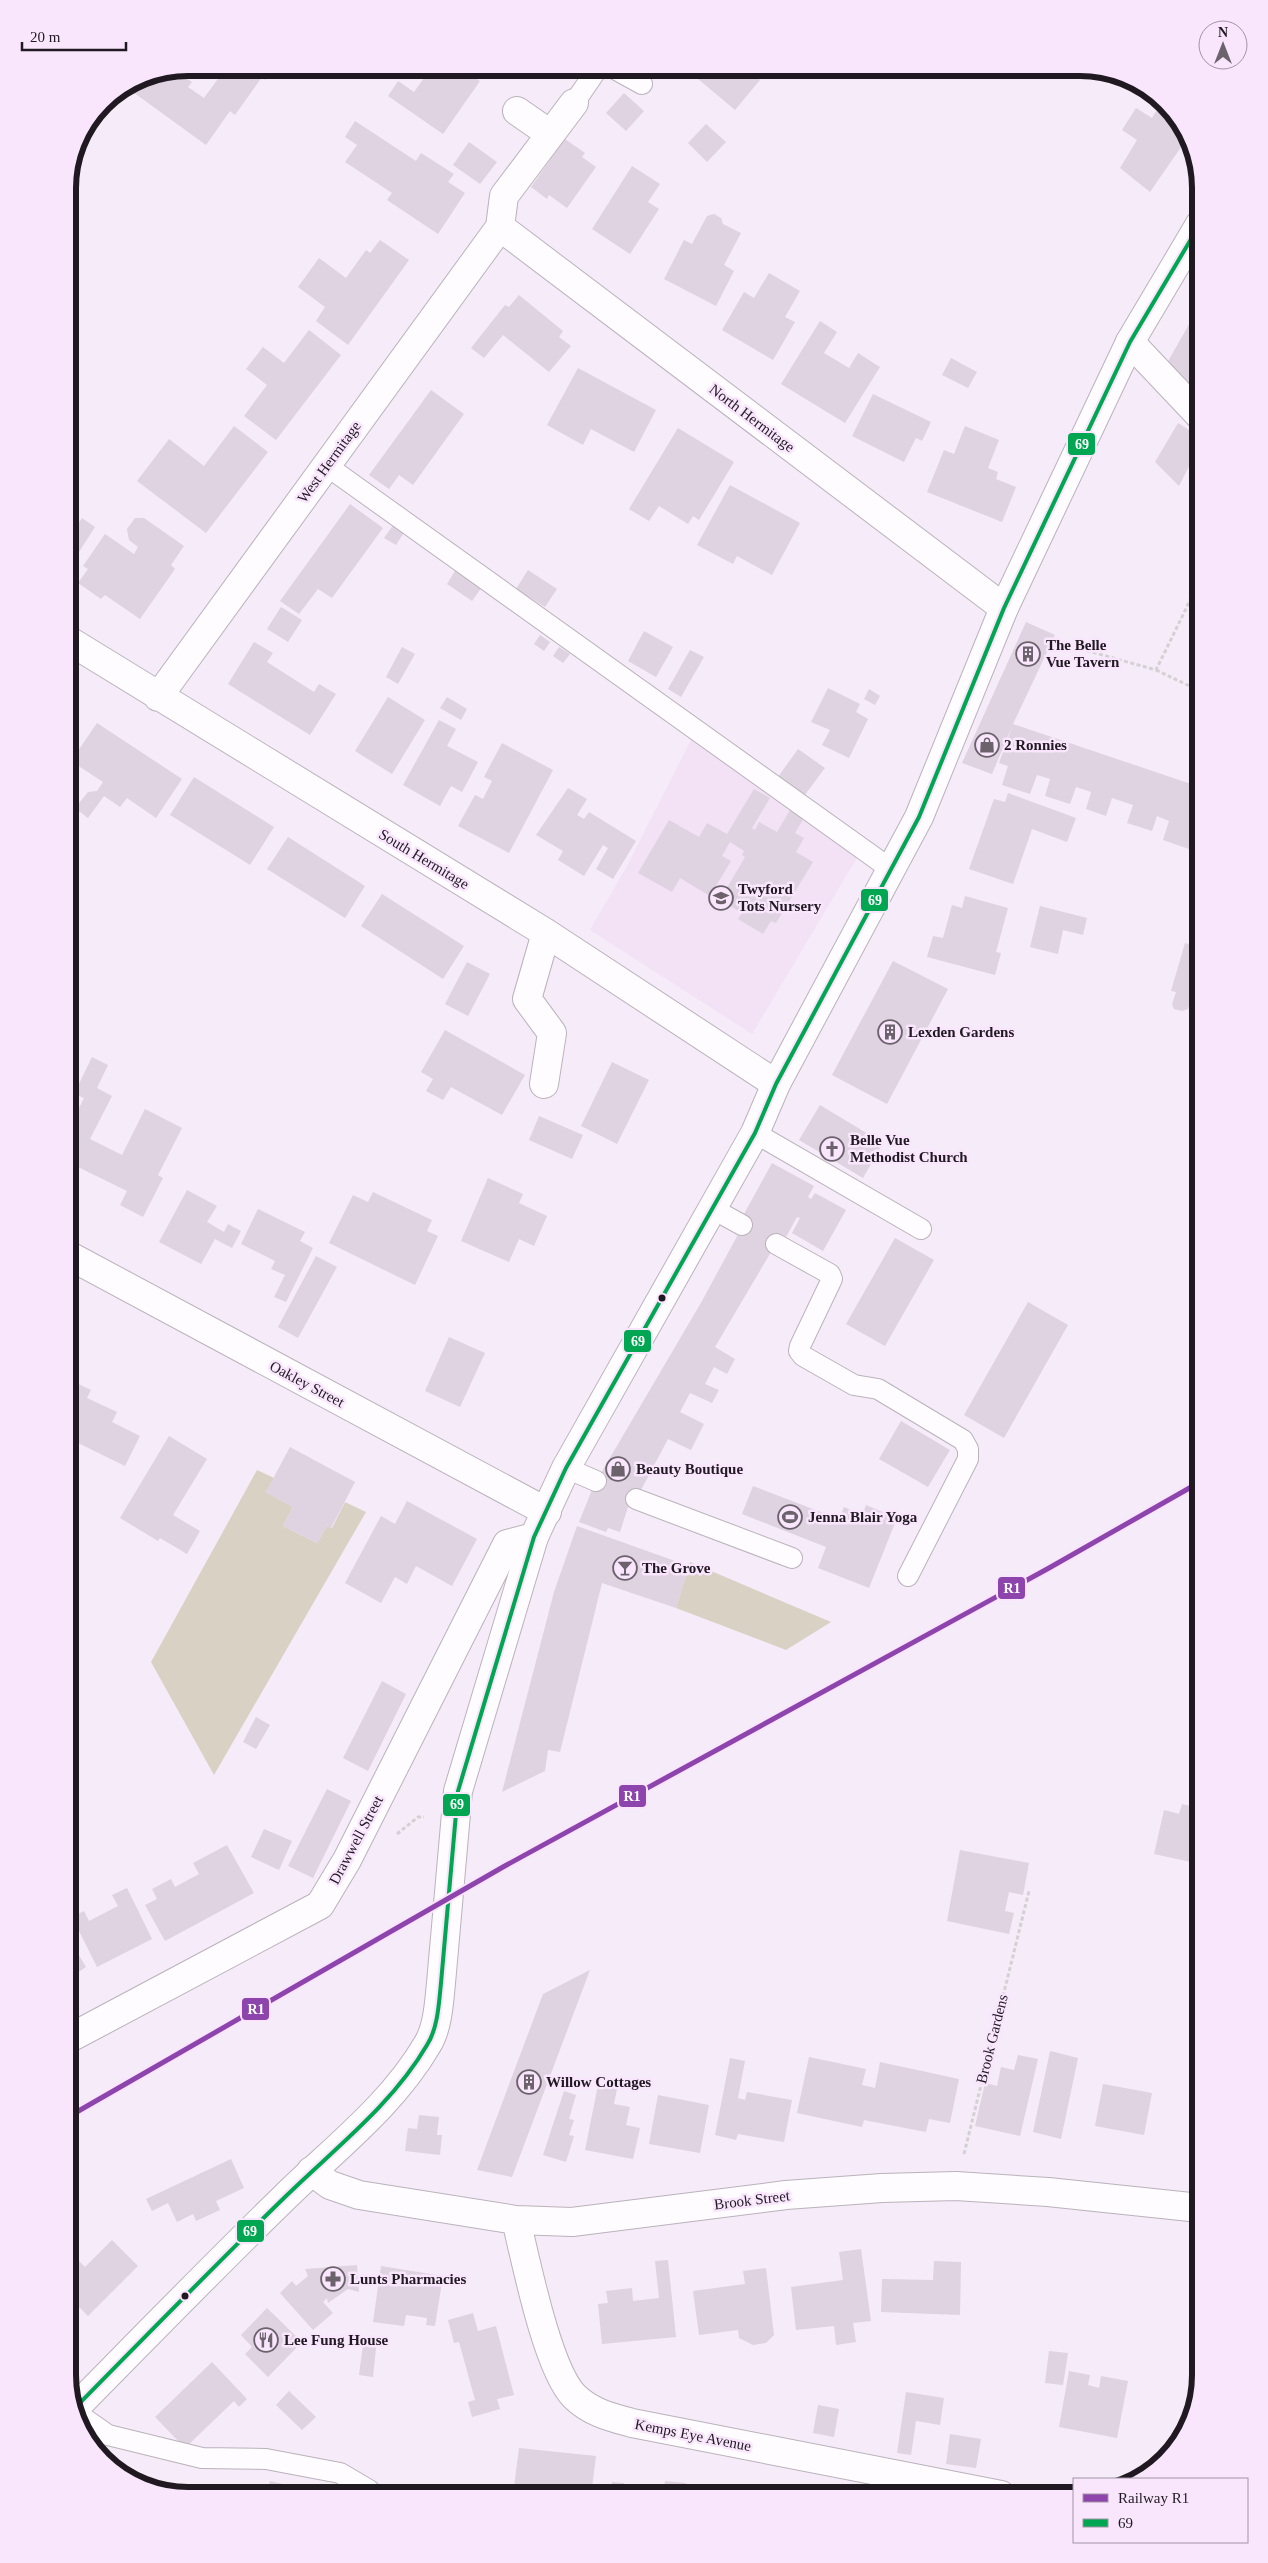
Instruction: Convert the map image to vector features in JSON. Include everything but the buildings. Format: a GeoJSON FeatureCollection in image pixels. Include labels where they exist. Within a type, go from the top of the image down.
{"type":"FeatureCollection","features":[{"type":"Feature","properties":{"kind":"street"},"geometry":{"type":"LineString","coordinates":[[500,227],[504,196],[574,103]]}},
{"type":"Feature","properties":{"kind":"street"},"geometry":{"type":"LineString","coordinates":[[517,111],[550,134]]}},
{"type":"Feature","properties":{"kind":"street","name":"West Hermitage"},"geometry":{"type":"LineString","coordinates":[[158,697],[500,227]]}},
{"type":"Feature","properties":{"kind":"street","name":"North Hermitage"},"geometry":{"type":"LineString","coordinates":[[500,227],[1004,608]]}},
{"type":"Feature","properties":{"kind":"street"},"geometry":{"type":"LineString","coordinates":[[81,2405],[312,2171],[373,2114],[407,2077],[429,2043],[437,2014],[441,1983],[453,1829],[462,1776],[534,1537],[566,1468],[713,1209],[754,1133],[776,1084],[920,817],[1004,608],[1130,342],[1192,237]]}},
{"type":"Feature","properties":{"kind":"street"},"geometry":{"type":"LineString","coordinates":[[1130,342],[1192,408]]}},
{"type":"Feature","properties":{"kind":"street","name":"South Hermitage"},"geometry":{"type":"LineString","coordinates":[[76,645],[546,933],[776,1084]]}},
{"type":"Feature","properties":{"kind":"street"},"geometry":{"type":"LineString","coordinates":[[544,1084],[552,1033],[527,999],[546,933]]}},
{"type":"Feature","properties":{"kind":"street","name":"Oakley Street"},"geometry":{"type":"LineString","coordinates":[[76,1259],[547,1512]]}},
{"type":"Feature","properties":{"kind":"street","name":"Drawwell Street"},"geometry":{"type":"LineString","coordinates":[[76,2035],[320,1905],[347,1860],[507,1544],[534,1537]]}},
{"type":"Feature","properties":{"kind":"street","name":"Brook Street"},"geometry":{"type":"LineString","coordinates":[[312,2171],[330,2185],[359,2194],[516,2220],[572,2222],[786,2195],[882,2188],[956,2186],[1048,2192],[1192,2207]]}},
{"type":"Feature","properties":{"kind":"street","name":"Kemps Eye Avenue"},"geometry":{"type":"LineString","coordinates":[[516,2220],[556,2369],[574,2395],[596,2412],[632,2423],[956,2487]]}},
{"type":"Feature","properties":{"kind":"lane"},"geometry":{"type":"LineString","coordinates":[[574,103],[593,76]]}},
{"type":"Feature","properties":{"kind":"lane"},"geometry":{"type":"LineString","coordinates":[[628,76],[642,84]]}},
{"type":"Feature","properties":{"kind":"lane"},"geometry":{"type":"LineString","coordinates":[[327,466],[892,870]]}},
{"type":"Feature","properties":{"kind":"lane"},"geometry":{"type":"LineString","coordinates":[[754,1133],[921,1229]]}},
{"type":"Feature","properties":{"kind":"lane"},"geometry":{"type":"LineString","coordinates":[[713,1209],[742,1225]]}},
{"type":"Feature","properties":{"kind":"lane"},"geometry":{"type":"LineString","coordinates":[[776,1244],[830,1274],[832,1279],[800,1346],[799,1351],[803,1356],[854,1385],[878,1389],[964,1440],[968,1448],[968,1460],[908,1576]]}},
{"type":"Feature","properties":{"kind":"lane"},"geometry":{"type":"LineString","coordinates":[[566,1468],[596,1481]]}},
{"type":"Feature","properties":{"kind":"lane"},"geometry":{"type":"LineString","coordinates":[[636,1499],[792,1558]]}},
{"type":"Feature","properties":{"kind":"lane"},"geometry":{"type":"LineString","coordinates":[[85,2418],[108,2435],[202,2458],[266,2458],[340,2474],[364,2487]]}},
{"type":"Feature","properties":{"kind":"path"},"geometry":{"type":"LineString","coordinates":[[1156,670],[1192,596]]}},
{"type":"Feature","properties":{"kind":"path"},"geometry":{"type":"LineString","coordinates":[[1074,647],[1156,670],[1192,687]]}},
{"type":"Feature","properties":{"kind":"path","name":"Brook Gardens"},"geometry":{"type":"LineString","coordinates":[[956,2186],[1029,1891]]}},
{"type":"Feature","properties":{"kind":"shaded area","name":"Twyford Tots Nursery"},"geometry":{"type":"Polygon","coordinates":[[[692,738],[858,856],[752,1034],[590,930],[627,866],[692,738]]]}},
{"type":"Feature","properties":{"kind":"shaded area"},"geometry":{"type":"Polygon","coordinates":[[[257,1470],[274,1478],[266,1492],[293,1507],[283,1526],[317,1543],[327,1526],[332,1528],[345,1502],[366,1512],[214,1775],[151,1662],[257,1470]]]}},
{"type":"Feature","properties":{"kind":"shaded area"},"geometry":{"type":"Polygon","coordinates":[[[690,1562],[831,1622],[786,1650],[676,1608],[690,1562]]]}},
{"type":"Feature","properties":{"kind":"rail line","name":"R1"},"geometry":{"type":"LineString","coordinates":[[76,2112],[503,1867],[1049,1568],[1192,1487]]}},
{"type":"Feature","properties":{"kind":"transit line","name":"69"},"geometry":{"type":"LineString","coordinates":[[80,2403],[258,2223],[380,2107],[413,2067],[431,2038],[436,2023],[440,1998],[458,1791],[534,1537],[566,1468],[755,1133],[776,1084],[919,817],[1004,608],[1130,342],[1192,237]]}},
{"type":"Feature","properties":{"kind":"place","name":"The Belle Vue Tavern"},"geometry":{"type":"Point","coordinates":[1028,654]}},
{"type":"Feature","properties":{"kind":"place","name":"2 Ronnies"},"geometry":{"type":"Point","coordinates":[987,745]}},
{"type":"Feature","properties":{"kind":"place","name":"Twyford Tots Nursery"},"geometry":{"type":"Point","coordinates":[721,898]}},
{"type":"Feature","properties":{"kind":"place","name":"Lexden Gardens"},"geometry":{"type":"Point","coordinates":[890,1032]}},
{"type":"Feature","properties":{"kind":"place","name":"Belle Vue Methodist Church"},"geometry":{"type":"Point","coordinates":[832,1149]}},
{"type":"Feature","properties":{"kind":"place","name":"Beauty Boutique"},"geometry":{"type":"Point","coordinates":[618,1469]}},
{"type":"Feature","properties":{"kind":"place","name":"Jenna Blair Yoga"},"geometry":{"type":"Point","coordinates":[790,1517]}},
{"type":"Feature","properties":{"kind":"place","name":"The Grove"},"geometry":{"type":"Point","coordinates":[625,1568]}},
{"type":"Feature","properties":{"kind":"place","name":"Willow Cottages"},"geometry":{"type":"Point","coordinates":[529,2082]}},
{"type":"Feature","properties":{"kind":"place","name":"Lunts Pharmacies"},"geometry":{"type":"Point","coordinates":[333,2279]}},
{"type":"Feature","properties":{"kind":"place","name":"Lee Fung House"},"geometry":{"type":"Point","coordinates":[266,2340]}}]}
